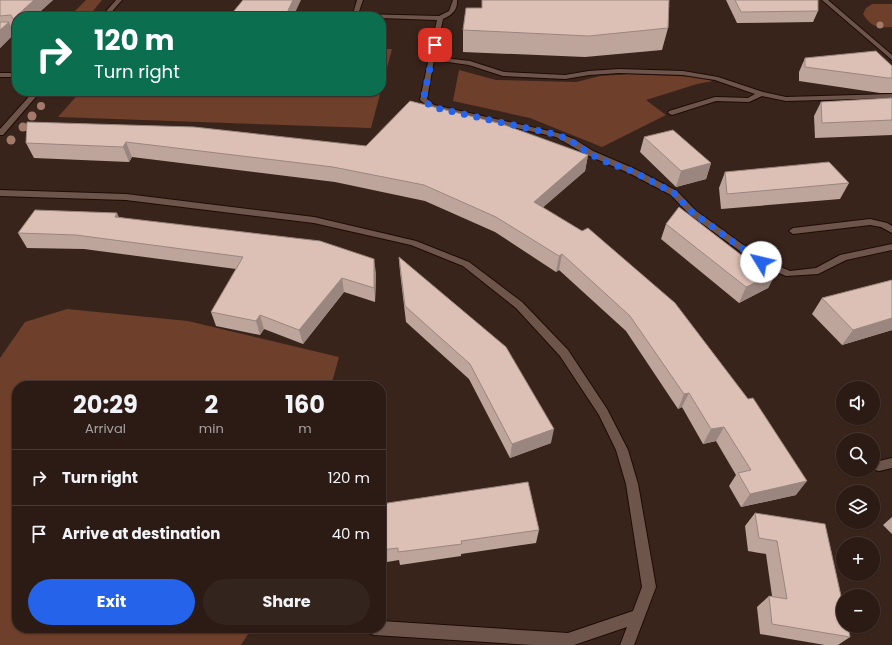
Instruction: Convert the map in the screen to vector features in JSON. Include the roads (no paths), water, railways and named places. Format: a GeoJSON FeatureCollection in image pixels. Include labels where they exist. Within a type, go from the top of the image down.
{"type":"FeatureCollection","features":[{"type":"Feature","properties":{"kind":"street"},"geometry":{"type":"LineString","coordinates":[[108,12],[119,0]]}},
{"type":"Feature","properties":{"kind":"street"},"geometry":{"type":"LineString","coordinates":[[356,12],[360,0]]}},
{"type":"Feature","properties":{"kind":"street"},"geometry":{"type":"LineString","coordinates":[[825,0],[892,58]]}},
{"type":"Feature","properties":{"kind":"street"},"geometry":{"type":"LineString","coordinates":[[386,17],[440,18],[449,15],[453,11],[455,1]]}},
{"type":"Feature","properties":{"kind":"street"},"geometry":{"type":"LineString","coordinates":[[440,18],[423,100],[432,107],[558,135],[571,141],[590,154],[611,164],[632,171],[674,193],[692,212],[761,262],[789,274],[818,271],[843,256],[892,247]]}},
{"type":"Feature","properties":{"kind":"street"},"geometry":{"type":"LineString","coordinates":[[0,31],[12,31]]}},
{"type":"Feature","properties":{"kind":"street"},"geometry":{"type":"LineString","coordinates":[[432,58],[470,63],[503,74],[565,77],[589,73],[619,71],[684,73],[716,78],[761,94],[786,99],[892,96]]}},
{"type":"Feature","properties":{"kind":"street"},"geometry":{"type":"LineString","coordinates":[[0,75],[12,75]]}},
{"type":"Feature","properties":{"kind":"street"},"geometry":{"type":"LineString","coordinates":[[672,113],[715,99],[748,100],[761,94]]}},
{"type":"Feature","properties":{"kind":"street"},"geometry":{"type":"LineString","coordinates":[[0,133],[33,96]]}},
{"type":"Feature","properties":{"kind":"street"},"geometry":{"type":"LineString","coordinates":[[0,192],[126,198],[222,208],[314,220],[414,243],[466,264],[519,305],[564,353],[602,412],[622,450],[632,484],[649,587],[627,645]]}},
{"type":"Feature","properties":{"kind":"street"},"geometry":{"type":"LineString","coordinates":[[793,231],[870,222],[884,225],[892,230]]}},
{"type":"Feature","properties":{"kind":"street"},"geometry":{"type":"LineString","coordinates":[[880,466],[892,463]]}},
{"type":"Feature","properties":{"kind":"street"},"geometry":{"type":"LineString","coordinates":[[386,629],[568,640],[638,616]]}}]}
